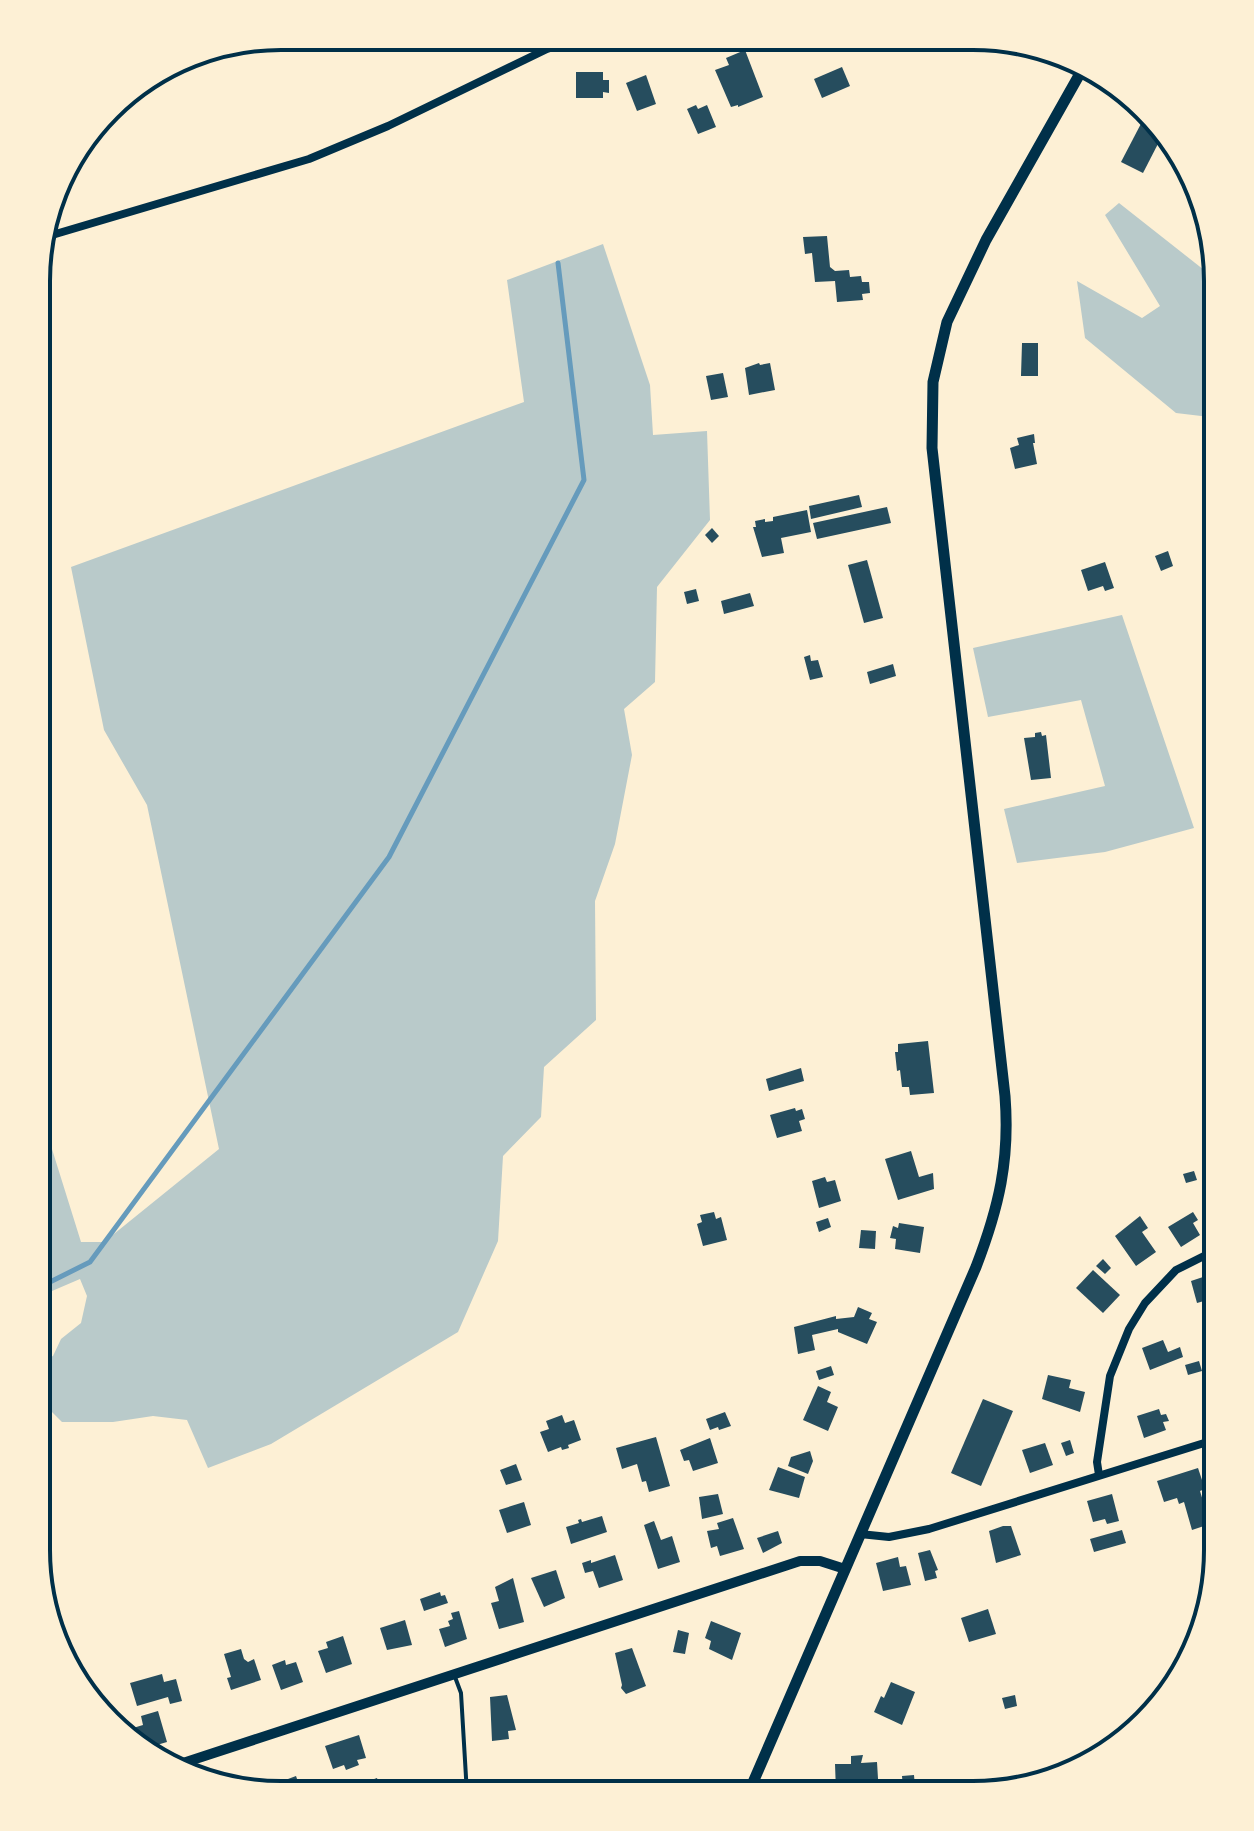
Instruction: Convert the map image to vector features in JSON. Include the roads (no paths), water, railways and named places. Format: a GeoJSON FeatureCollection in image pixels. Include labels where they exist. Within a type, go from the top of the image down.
{"type":"FeatureCollection","features":[{"type":"Feature","properties":{"kind":"main road"},"geometry":{"type":"LineString","coordinates":[[754,1781],[980,1256],[998,1206],[1006,1156],[1003,1082],[932,448],[933,382],[944,331],[969,271],[1079,76]]}},
{"type":"Feature","properties":{"kind":"street"},"geometry":{"type":"LineString","coordinates":[[55,234],[309,159],[388,126],[545,50]]}},
{"type":"Feature","properties":{"kind":"street"},"geometry":{"type":"LineString","coordinates":[[1099,1475],[1097,1462],[1110,1376],[1129,1329],[1145,1303],[1176,1270],[1204,1256]]}},
{"type":"Feature","properties":{"kind":"street"},"geometry":{"type":"LineString","coordinates":[[860,1534],[889,1537],[929,1529],[1204,1443]]}},
{"type":"Feature","properties":{"kind":"street"},"geometry":{"type":"LineString","coordinates":[[188,1761],[800,1561],[820,1561],[845,1569]]}},
{"type":"Feature","properties":{"kind":"lane"},"geometry":{"type":"LineString","coordinates":[[454,1675],[461,1693],[466,1781]]}},
{"type":"Feature","properties":{"kind":"waterway"},"geometry":{"type":"LineString","coordinates":[[50,1282],[90,1262],[389,857],[584,480],[558,263]]}}]}
